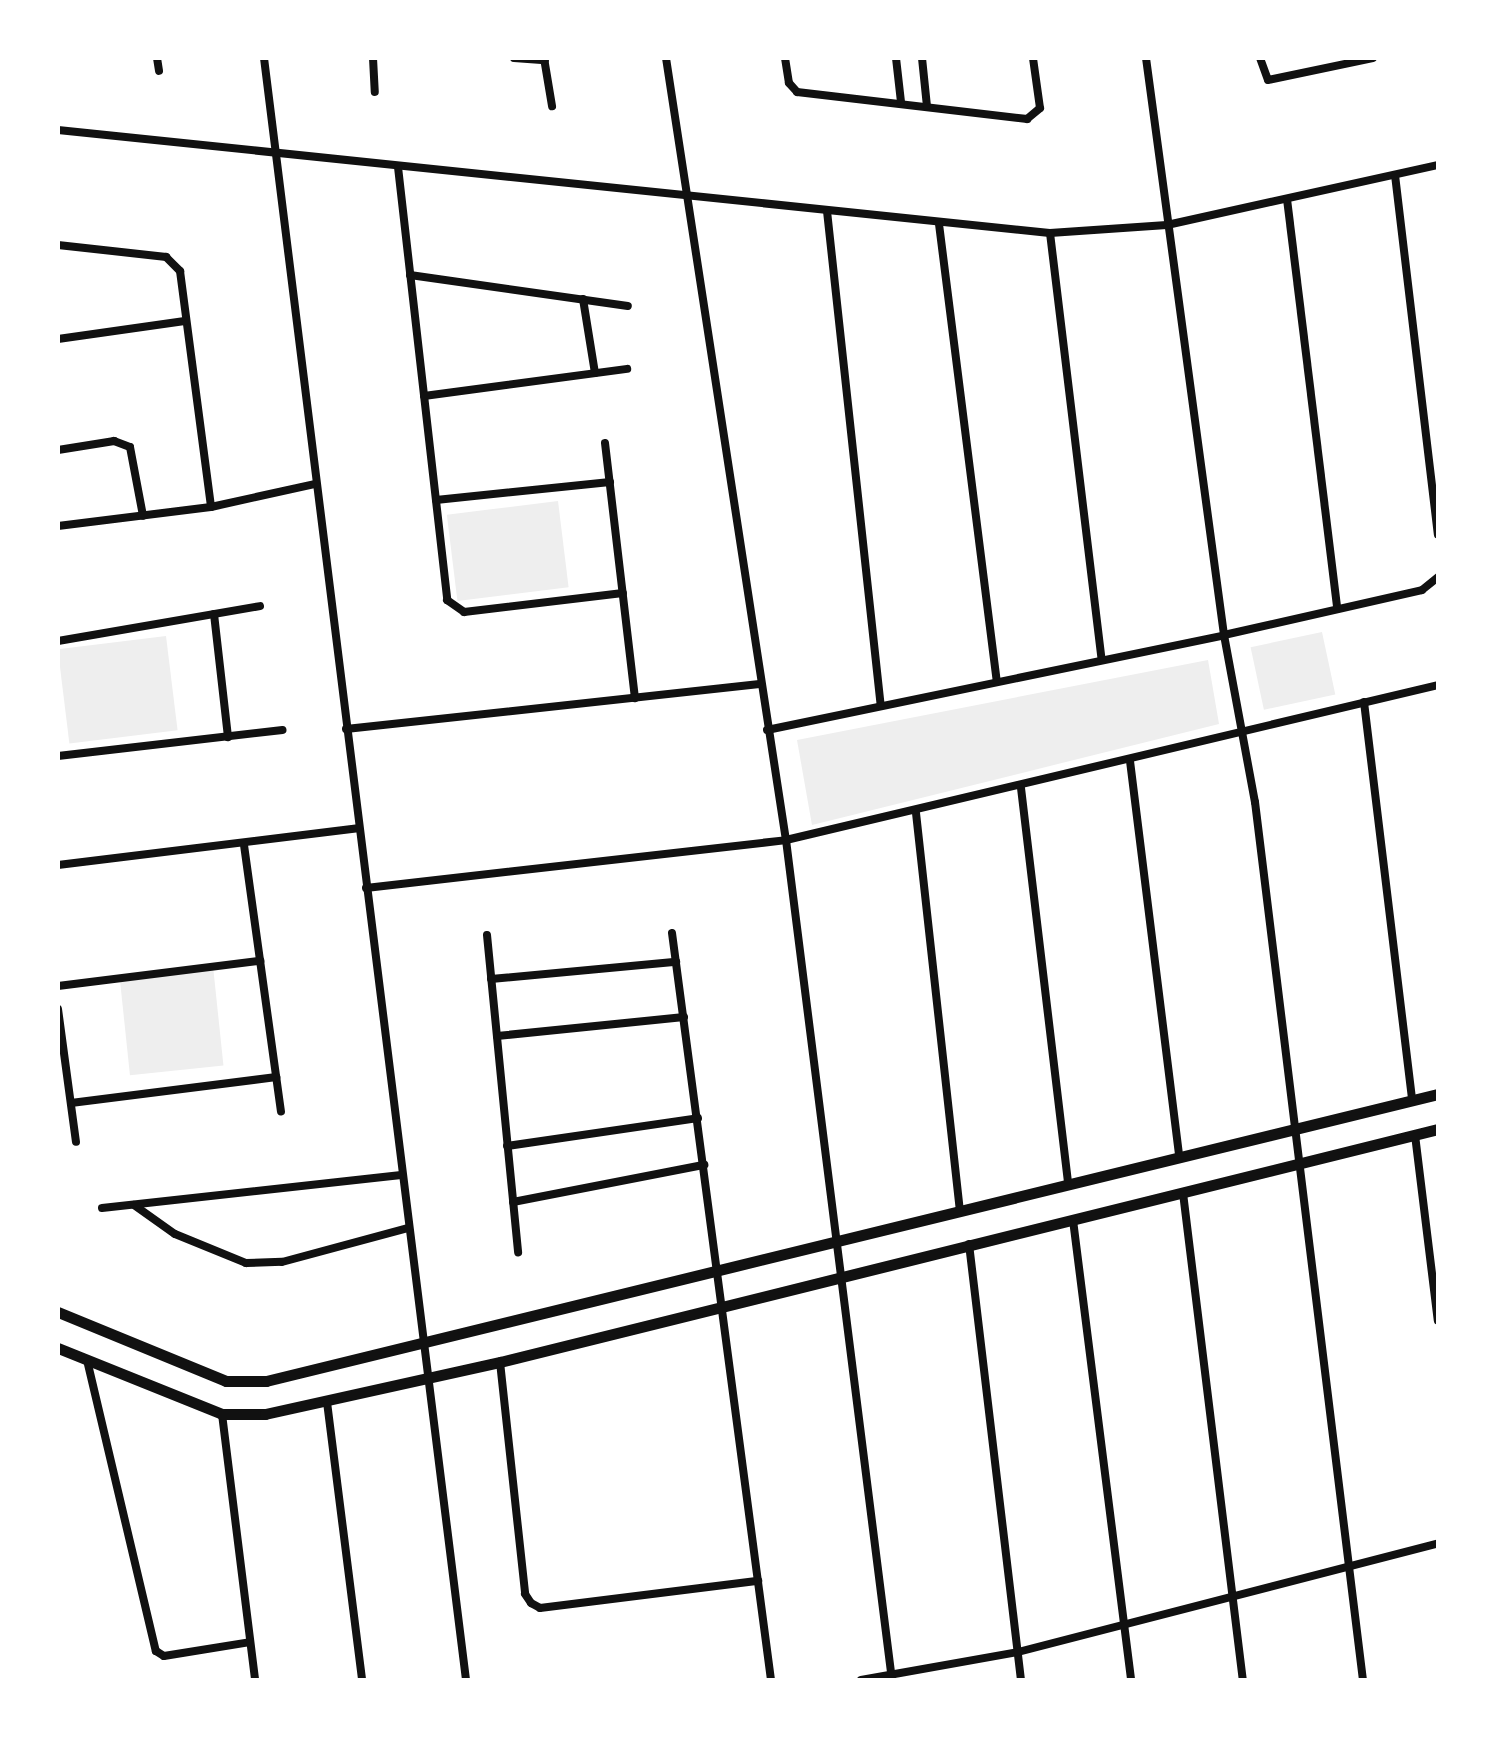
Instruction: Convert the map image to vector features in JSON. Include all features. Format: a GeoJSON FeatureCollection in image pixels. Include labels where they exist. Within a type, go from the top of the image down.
{"type":"FeatureCollection","features":[{"type":"Feature","properties":{"kind":"main road"},"geometry":{"type":"LineString","coordinates":[[58,1312],[226,1381],[248,1383],[719,1273],[960,1209],[1438,1094]]}},
{"type":"Feature","properties":{"kind":"main road"},"geometry":{"type":"LineString","coordinates":[[58,1348],[222,1414],[246,1417],[327,1402],[500,1362],[1438,1129]]}},
{"type":"Feature","properties":{"kind":"street"},"geometry":{"type":"LineString","coordinates":[[157,58],[159,71]]}},
{"type":"Feature","properties":{"kind":"street"},"geometry":{"type":"LineString","coordinates":[[264,58],[466,1680]]}},
{"type":"Feature","properties":{"kind":"street"},"geometry":{"type":"LineString","coordinates":[[373,58],[375,92]]}},
{"type":"Feature","properties":{"kind":"street"},"geometry":{"type":"LineString","coordinates":[[514,58],[545,59],[552,106]]}},
{"type":"Feature","properties":{"kind":"street"},"geometry":{"type":"LineString","coordinates":[[666,58],[786,840],[891,1678]]}},
{"type":"Feature","properties":{"kind":"street"},"geometry":{"type":"LineString","coordinates":[[785,58],[789,83],[797,92],[1032,119],[1040,108],[1033,58]]}},
{"type":"Feature","properties":{"kind":"street"},"geometry":{"type":"LineString","coordinates":[[896,58],[901,102]]}},
{"type":"Feature","properties":{"kind":"street"},"geometry":{"type":"LineString","coordinates":[[922,58],[927,106]]}},
{"type":"Feature","properties":{"kind":"street"},"geometry":{"type":"LineString","coordinates":[[1146,58],[1224,635],[1242,733],[1363,1680]]}},
{"type":"Feature","properties":{"kind":"street"},"geometry":{"type":"LineString","coordinates":[[1260,58],[1268,80],[1373,58]]}},
{"type":"Feature","properties":{"kind":"street"},"geometry":{"type":"LineString","coordinates":[[58,130],[398,167],[685,193],[939,224],[1050,233],[1167,225],[1438,165]]}},
{"type":"Feature","properties":{"kind":"street"},"geometry":{"type":"LineString","coordinates":[[398,167],[436,500],[452,608],[464,612],[623,593]]}},
{"type":"Feature","properties":{"kind":"street"},"geometry":{"type":"LineString","coordinates":[[1395,175],[1438,534]]}},
{"type":"Feature","properties":{"kind":"street"},"geometry":{"type":"LineString","coordinates":[[1287,199],[1337,609]]}},
{"type":"Feature","properties":{"kind":"street"},"geometry":{"type":"LineString","coordinates":[[827,211],[881,705]]}},
{"type":"Feature","properties":{"kind":"street"},"geometry":{"type":"LineString","coordinates":[[939,224],[997,681]]}},
{"type":"Feature","properties":{"kind":"street"},"geometry":{"type":"LineString","coordinates":[[1050,233],[1102,660]]}},
{"type":"Feature","properties":{"kind":"street"},"geometry":{"type":"LineString","coordinates":[[58,245],[166,257],[180,271],[211,507]]}},
{"type":"Feature","properties":{"kind":"street"},"geometry":{"type":"LineString","coordinates":[[410,275],[628,306]]}},
{"type":"Feature","properties":{"kind":"street"},"geometry":{"type":"LineString","coordinates":[[583,299],[595,373]]}},
{"type":"Feature","properties":{"kind":"street"},"geometry":{"type":"LineString","coordinates":[[58,339],[185,321]]}},
{"type":"Feature","properties":{"kind":"street"},"geometry":{"type":"LineString","coordinates":[[424,396],[627,369]]}},
{"type":"Feature","properties":{"kind":"street"},"geometry":{"type":"LineString","coordinates":[[58,450],[114,441],[130,447],[143,516]]}},
{"type":"Feature","properties":{"kind":"street"},"geometry":{"type":"LineString","coordinates":[[605,443],[635,698]]}},
{"type":"Feature","properties":{"kind":"street"},"geometry":{"type":"LineString","coordinates":[[436,500],[610,482]]}},
{"type":"Feature","properties":{"kind":"street"},"geometry":{"type":"LineString","coordinates":[[58,526],[211,507],[315,484]]}},
{"type":"Feature","properties":{"kind":"street"},"geometry":{"type":"LineString","coordinates":[[767,730],[1224,635],[1422,590],[1438,577]]}},
{"type":"Feature","properties":{"kind":"street"},"geometry":{"type":"LineString","coordinates":[[58,641],[260,606]]}},
{"type":"Feature","properties":{"kind":"street"},"geometry":{"type":"LineString","coordinates":[[214,614],[228,737]]}},
{"type":"Feature","properties":{"kind":"street"},"geometry":{"type":"LineString","coordinates":[[346,729],[760,684]]}},
{"type":"Feature","properties":{"kind":"street"},"geometry":{"type":"LineString","coordinates":[[366,888],[786,840],[916,813],[1438,685]]}},
{"type":"Feature","properties":{"kind":"street"},"geometry":{"type":"LineString","coordinates":[[1364,702],[1412,1100]]}},
{"type":"Feature","properties":{"kind":"street"},"geometry":{"type":"LineString","coordinates":[[58,756],[282,730]]}},
{"type":"Feature","properties":{"kind":"street"},"geometry":{"type":"LineString","coordinates":[[1130,761],[1179,1157]]}},
{"type":"Feature","properties":{"kind":"street"},"geometry":{"type":"LineString","coordinates":[[1021,788],[1068,1184]]}},
{"type":"Feature","properties":{"kind":"street"},"geometry":{"type":"LineString","coordinates":[[916,813],[960,1209]]}},
{"type":"Feature","properties":{"kind":"street"},"geometry":{"type":"LineString","coordinates":[[58,865],[244,845],[358,828]]}},
{"type":"Feature","properties":{"kind":"street"},"geometry":{"type":"LineString","coordinates":[[244,845],[281,1111]]}},
{"type":"Feature","properties":{"kind":"street"},"geometry":{"type":"LineString","coordinates":[[672,933],[724,1306],[771,1680]]}},
{"type":"Feature","properties":{"kind":"street"},"geometry":{"type":"LineString","coordinates":[[487,935],[518,1252]]}},
{"type":"Feature","properties":{"kind":"street"},"geometry":{"type":"LineString","coordinates":[[58,986],[260,961]]}},
{"type":"Feature","properties":{"kind":"street"},"geometry":{"type":"LineString","coordinates":[[491,979],[676,962]]}},
{"type":"Feature","properties":{"kind":"street"},"geometry":{"type":"LineString","coordinates":[[58,1009],[76,1142]]}},
{"type":"Feature","properties":{"kind":"street"},"geometry":{"type":"LineString","coordinates":[[497,1036],[684,1017]]}},
{"type":"Feature","properties":{"kind":"street"},"geometry":{"type":"LineString","coordinates":[[71,1103],[276,1077]]}},
{"type":"Feature","properties":{"kind":"street"},"geometry":{"type":"LineString","coordinates":[[507,1146],[698,1118]]}},
{"type":"Feature","properties":{"kind":"street"},"geometry":{"type":"LineString","coordinates":[[1415,1135],[1438,1321]]}},
{"type":"Feature","properties":{"kind":"street"},"geometry":{"type":"LineString","coordinates":[[513,1202],[704,1165]]}},
{"type":"Feature","properties":{"kind":"street"},"geometry":{"type":"LineString","coordinates":[[102,1208],[401,1175]]}},
{"type":"Feature","properties":{"kind":"street"},"geometry":{"type":"LineString","coordinates":[[1183,1193],[1243,1680]]}},
{"type":"Feature","properties":{"kind":"street"},"geometry":{"type":"LineString","coordinates":[[134,1205],[175,1234],[246,1263],[282,1262],[408,1228]]}},
{"type":"Feature","properties":{"kind":"street"},"geometry":{"type":"LineString","coordinates":[[1073,1220],[1131,1680]]}},
{"type":"Feature","properties":{"kind":"street"},"geometry":{"type":"LineString","coordinates":[[969,1244],[1021,1680]]}},
{"type":"Feature","properties":{"kind":"street"},"geometry":{"type":"LineString","coordinates":[[87,1360],[156,1651],[164,1656],[250,1642]]}},
{"type":"Feature","properties":{"kind":"street"},"geometry":{"type":"LineString","coordinates":[[500,1362],[525,1594],[531,1603],[540,1608],[758,1581]]}},
{"type":"Feature","properties":{"kind":"street"},"geometry":{"type":"LineString","coordinates":[[327,1402],[362,1680]]}},
{"type":"Feature","properties":{"kind":"street"},"geometry":{"type":"LineString","coordinates":[[222,1414],[255,1680]]}},
{"type":"Feature","properties":{"kind":"street"},"geometry":{"type":"LineString","coordinates":[[861,1680],[891,1678],[1018,1652],[1232,1593],[1438,1543]]}},
{"type":"Feature","properties":{"kind":"shaded area"},"geometry":{"type":"Polygon","coordinates":[[[558,501],[569,587],[457,601],[447,515],[558,501]]]}},
{"type":"Feature","properties":{"kind":"shaded area"},"geometry":{"type":"Polygon","coordinates":[[[1322,632],[1335,695],[1264,710],[1251,647],[1322,632]]]}},
{"type":"Feature","properties":{"kind":"shaded area"},"geometry":{"type":"Polygon","coordinates":[[[166,636],[178,730],[69,744],[58,649],[166,636]]]}},
{"type":"Feature","properties":{"kind":"shaded area"},"geometry":{"type":"Polygon","coordinates":[[[1208,660],[1219,724],[812,825],[797,740],[1208,660]]]}},
{"type":"Feature","properties":{"kind":"shaded area"},"geometry":{"type":"Polygon","coordinates":[[[213,966],[223,1065],[130,1075],[120,976],[213,966]]]}}]}
